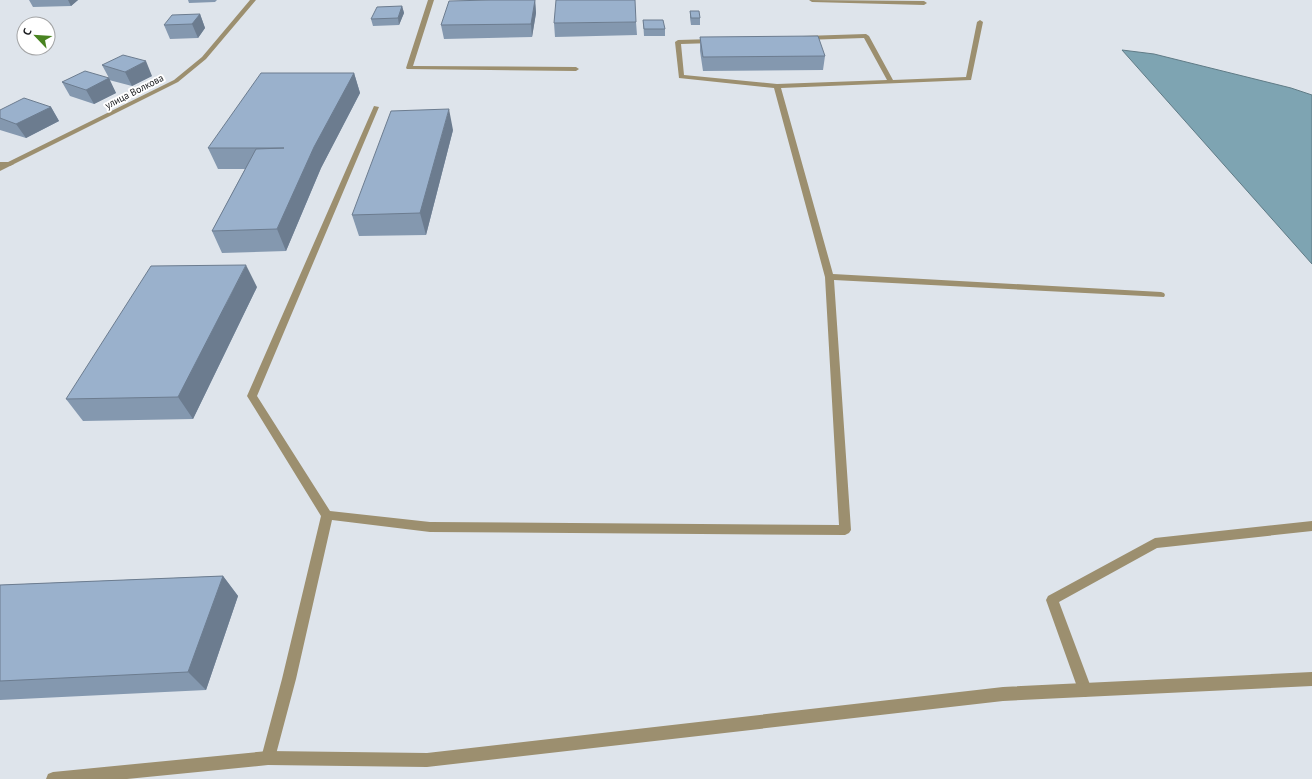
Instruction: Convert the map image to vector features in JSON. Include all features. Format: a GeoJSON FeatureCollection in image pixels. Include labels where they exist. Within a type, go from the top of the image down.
{"type":"FeatureCollection","features":[{"type":"Feature","properties":{"kind":"street","name":"улица Волкова"},"geometry":{"type":"LineString","coordinates":[[0,169],[176,81],[204,58],[253,0]]}},
{"type":"Feature","properties":{"kind":"street"},"geometry":{"type":"LineString","coordinates":[[431,0],[409,68],[576,69]]}},
{"type":"Feature","properties":{"kind":"street"},"geometry":{"type":"LineString","coordinates":[[812,0],[924,3]]}},
{"type":"Feature","properties":{"kind":"street"},"geometry":{"type":"LineString","coordinates":[[718,40],[678,42],[681,78],[777,86],[969,79],[980,22]]}},
{"type":"Feature","properties":{"kind":"street"},"geometry":{"type":"LineString","coordinates":[[796,38],[866,36],[891,82]]}},
{"type":"Feature","properties":{"kind":"street"},"geometry":{"type":"LineString","coordinates":[[327,515],[430,527],[845,530],[829,277],[777,86]]}},
{"type":"Feature","properties":{"kind":"street"},"geometry":{"type":"LineString","coordinates":[[268,758],[327,515],[252,396],[376,107]]}},
{"type":"Feature","properties":{"kind":"street"},"geometry":{"type":"LineString","coordinates":[[0,164],[10,164]]}},
{"type":"Feature","properties":{"kind":"street"},"geometry":{"type":"LineString","coordinates":[[829,277],[1161,295]]}},
{"type":"Feature","properties":{"kind":"street"},"geometry":{"type":"LineString","coordinates":[[1084,690],[1052,600],[1155,543],[1312,526]]}},
{"type":"Feature","properties":{"kind":"street"},"geometry":{"type":"LineString","coordinates":[[53,779],[268,758],[427,760],[1004,694],[1312,679]]}},
{"type":"Feature","properties":{"kind":"water"},"geometry":{"type":"Polygon","coordinates":[[[1122,50],[1154,54],[1291,88],[1312,95],[1312,264],[1122,50]]]}},
{"type":"Feature","properties":{"kind":"building"},"geometry":{"type":"Polygon","coordinates":[[[535,0],[531,24],[441,25],[449,1],[535,0]]]}},
{"type":"Feature","properties":{"kind":"building"},"geometry":{"type":"Polygon","coordinates":[[[556,0],[635,0],[636,22],[554,23],[556,0]]]}},
{"type":"Feature","properties":{"kind":"building"},"geometry":{"type":"Polygon","coordinates":[[[402,6],[398,18],[371,19],[377,7],[402,6]]]}},
{"type":"Feature","properties":{"kind":"building"},"geometry":{"type":"Polygon","coordinates":[[[690,11],[699,11],[700,18],[691,18],[690,11]]]}},
{"type":"Feature","properties":{"kind":"building"},"geometry":{"type":"Polygon","coordinates":[[[200,14],[192,24],[164,25],[172,15],[200,14]]]}},
{"type":"Feature","properties":{"kind":"building"},"geometry":{"type":"Polygon","coordinates":[[[643,20],[663,20],[665,29],[644,29],[643,20]]]}},
{"type":"Feature","properties":{"kind":"building"},"geometry":{"type":"Polygon","coordinates":[[[818,36],[825,56],[703,57],[700,37],[818,36]]]}},
{"type":"Feature","properties":{"kind":"building"},"geometry":{"type":"Polygon","coordinates":[[[123,55],[146,61],[125,72],[102,65],[123,55]]]}},
{"type":"Feature","properties":{"kind":"building"},"geometry":{"type":"Polygon","coordinates":[[[85,71],[109,78],[86,90],[62,82],[85,71]]]}},
{"type":"Feature","properties":{"kind":"building"},"geometry":{"type":"Polygon","coordinates":[[[261,73],[354,73],[314,147],[277,229],[212,231],[256,149],[284,148],[208,148],[261,73]]]}},
{"type":"Feature","properties":{"kind":"building"},"geometry":{"type":"Polygon","coordinates":[[[24,98],[51,107],[16,124],[0,118],[0,110],[24,98]]]}},
{"type":"Feature","properties":{"kind":"building"},"geometry":{"type":"Polygon","coordinates":[[[449,109],[420,213],[352,215],[391,111],[449,109]]]}},
{"type":"Feature","properties":{"kind":"building"},"geometry":{"type":"Polygon","coordinates":[[[246,265],[178,397],[66,399],[151,266],[246,265]]]}},
{"type":"Feature","properties":{"kind":"building"},"geometry":{"type":"Polygon","coordinates":[[[223,576],[188,672],[0,681],[0,585],[223,576]]]}}]}
